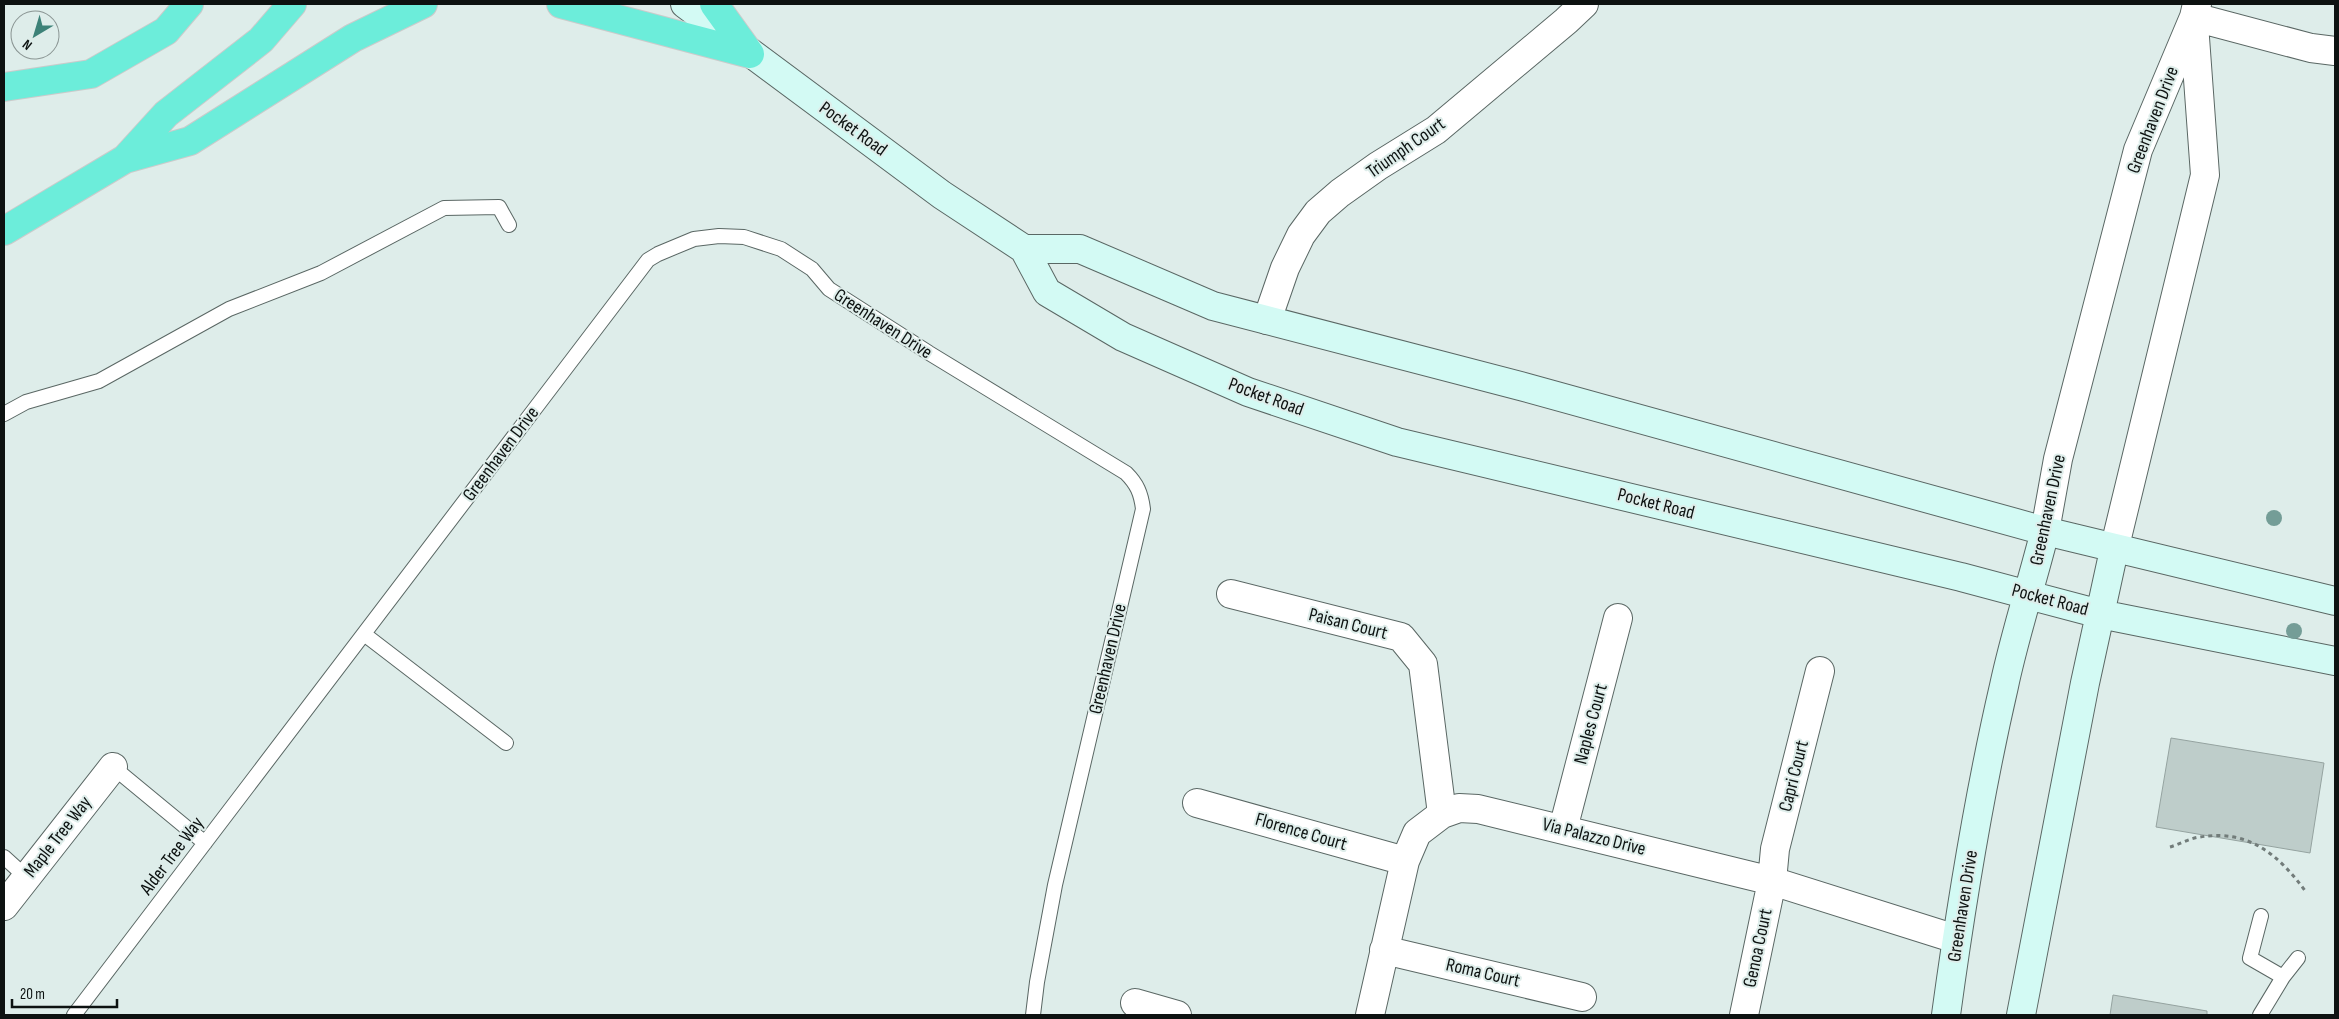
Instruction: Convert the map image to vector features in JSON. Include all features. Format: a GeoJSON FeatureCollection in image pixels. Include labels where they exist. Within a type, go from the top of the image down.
{"type":"FeatureCollection","features":[{"type":"Feature","properties":{"kind":"highway"},"geometry":{"type":"LineString","coordinates":[[4,87],[91,74],[166,31],[188,4]]}},
{"type":"Feature","properties":{"kind":"highway"},"geometry":{"type":"LineString","coordinates":[[125,159],[166,114],[261,40],[292,4]]}},
{"type":"Feature","properties":{"kind":"highway"},"geometry":{"type":"LineString","coordinates":[[4,231],[125,159],[190,141],[353,38],[423,4]]}},
{"type":"Feature","properties":{"kind":"highway"},"geometry":{"type":"LineString","coordinates":[[561,4],[750,54]]}},
{"type":"Feature","properties":{"kind":"highway"},"geometry":{"type":"LineString","coordinates":[[714,4],[750,54]]}},
{"type":"Feature","properties":{"kind":"main road","name":"Pocket Road"},"geometry":{"type":"LineString","coordinates":[[685,4],[942,195],[1024,250],[1048,292],[1122,337],[1248,392],[1397,442],[2029,594],[2100,614],[2335,660]]}},
{"type":"Feature","properties":{"kind":"main road"},"geometry":{"type":"LineString","coordinates":[[1024,250],[1080,249],[1213,306],[1524,387],[2045,532],[2114,550],[2335,600]]}},
{"type":"Feature","properties":{"kind":"main road","name":"Greenhaven Drive"},"geometry":{"type":"LineString","coordinates":[[1946,1015],[1956,938],[1983,786],[2004,685],[2045,532]]}},
{"type":"Feature","properties":{"kind":"main road","name":"Greenhaven Drive"},"geometry":{"type":"LineString","coordinates":[[2021,1015],[2114,550]]}},
{"type":"Feature","properties":{"kind":"street","name":"Triumph Court"},"geometry":{"type":"LineString","coordinates":[[1267,320],[1285,268],[1301,235],[1318,212],[1348,188],[1436,130],[1584,4]]}},
{"type":"Feature","properties":{"kind":"street"},"geometry":{"type":"LineString","coordinates":[[2195,10],[2311,48],[2335,51]]}},
{"type":"Feature","properties":{"kind":"street","name":"Greenhaven Drive"},"geometry":{"type":"LineString","coordinates":[[2045,532],[2058,460],[2138,150],[2195,10]]}},
{"type":"Feature","properties":{"kind":"street","name":"Greenhaven Drive"},"geometry":{"type":"LineString","coordinates":[[2114,550],[2204,175],[2195,10]]}},
{"type":"Feature","properties":{"kind":"street","name":"Paisan Court"},"geometry":{"type":"LineString","coordinates":[[1231,594],[1401,637],[1423,664],[1442,814]]}},
{"type":"Feature","properties":{"kind":"street","name":"Naples Court"},"geometry":{"type":"LineString","coordinates":[[1563,829],[1618,618]]}},
{"type":"Feature","properties":{"kind":"street","name":"Capri Court"},"geometry":{"type":"LineString","coordinates":[[1772,882],[1776,849],[1820,671]]}},
{"type":"Feature","properties":{"kind":"street","name":"Maple Tree Way"},"geometry":{"type":"LineString","coordinates":[[4,906],[113,768]]}},
{"type":"Feature","properties":{"kind":"street","name":"Florence Court"},"geometry":{"type":"LineString","coordinates":[[1197,804],[1405,861]]}},
{"type":"Feature","properties":{"kind":"street","name":"Via Palazzo Drive"},"geometry":{"type":"LineString","coordinates":[[1370,1015],[1405,861],[1417,833],[1442,814],[1459,808],[1478,809],[1563,829],[1772,882],[1956,938]]}},
{"type":"Feature","properties":{"kind":"street","name":"Genoa Court"},"geometry":{"type":"LineString","coordinates":[[1744,1015],[1772,882]]}},
{"type":"Feature","properties":{"kind":"street","name":"Roma Court"},"geometry":{"type":"LineString","coordinates":[[1384,950],[1582,997]]}},
{"type":"Feature","properties":{"kind":"street"},"geometry":{"type":"LineString","coordinates":[[1135,1003],[1177,1015]]}},
{"type":"Feature","properties":{"kind":"lane"},"geometry":{"type":"LineString","coordinates":[[4,414],[26,402],[99,381],[229,309],[322,273],[444,208],[499,207],[509,225]]}},
{"type":"Feature","properties":{"kind":"lane","name":"Greenhaven Drive"},"geometry":{"type":"LineString","coordinates":[[299,720],[648,260],[694,239],[719,236],[744,237],[780,248],[812,269],[829,289],[929,353],[1126,473],[1135,483],[1141,495],[1143,509],[1055,885],[1036,982],[1033,1015]]}},
{"type":"Feature","properties":{"kind":"lane"},"geometry":{"type":"LineString","coordinates":[[364,634],[506,743]]}},
{"type":"Feature","properties":{"kind":"lane","name":"Alder Tree Way"},"geometry":{"type":"LineString","coordinates":[[74,1015],[299,720]]}},
{"type":"Feature","properties":{"kind":"lane"},"geometry":{"type":"LineString","coordinates":[[113,768],[205,843]]}},
{"type":"Feature","properties":{"kind":"lane"},"geometry":{"type":"LineString","coordinates":[[4,857],[26,877]]}},
{"type":"Feature","properties":{"kind":"lane"},"geometry":{"type":"LineString","coordinates":[[2261,916],[2250,958],[2283,977]]}},
{"type":"Feature","properties":{"kind":"lane"},"geometry":{"type":"LineString","coordinates":[[2260,1015],[2283,977],[2298,958]]}},
{"type":"Feature","properties":{"kind":"path"},"geometry":{"type":"LineString","coordinates":[[2170,847],[2199,837],[2233,836],[2270,851],[2287,867],[2306,892]]}},
{"type":"Feature","properties":{"kind":"building"},"geometry":{"type":"Polygon","coordinates":[[[2171,738],[2324,763],[2310,853],[2156,827],[2171,738]]]}},
{"type":"Feature","properties":{"kind":"building"},"geometry":{"type":"Polygon","coordinates":[[[2113,995],[2207,1011],[2207,1015],[2110,1015],[2113,995]]]}}]}
